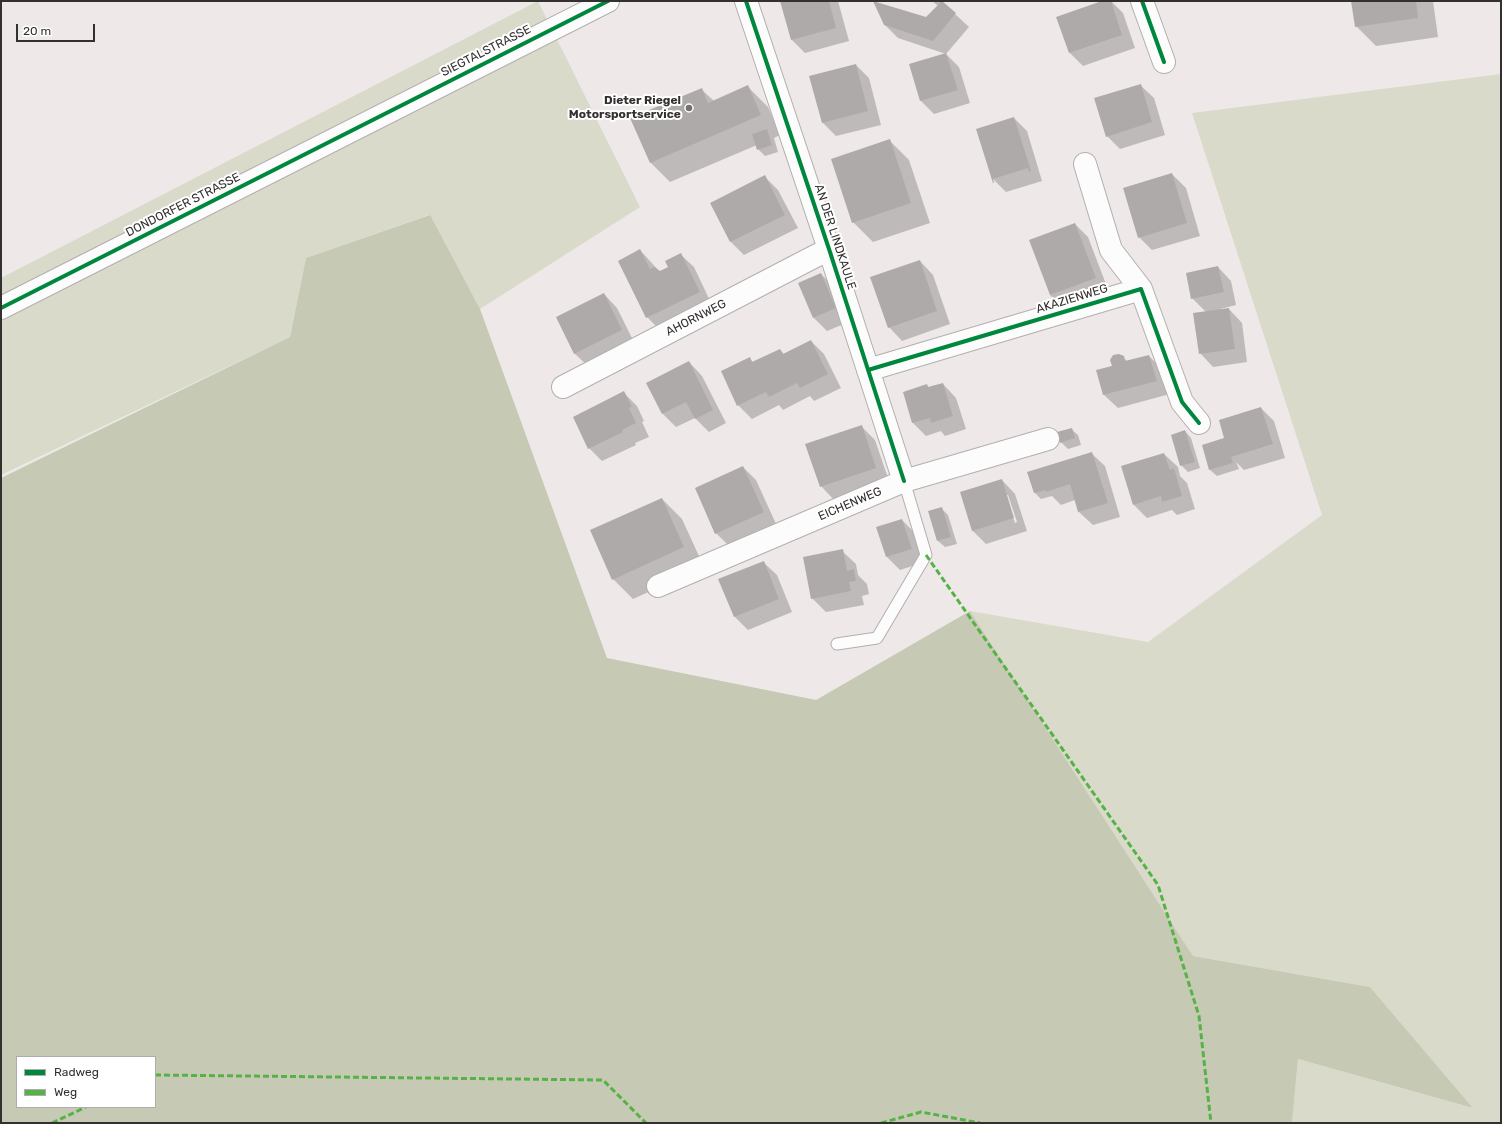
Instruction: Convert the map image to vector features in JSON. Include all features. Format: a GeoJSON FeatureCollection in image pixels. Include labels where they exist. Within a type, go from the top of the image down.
{"type":"FeatureCollection","features":[{"type":"Feature","properties":{"kind":"street","name":"SIEGTALSTRASSE"},"geometry":{"type":"LineString","coordinates":[[373,120],[608,1]]}},
{"type":"Feature","properties":{"kind":"street","name":"AN DER LINDKAULE"},"geometry":{"type":"LineString","coordinates":[[746,1],[829,249],[904,481]]}},
{"type":"Feature","properties":{"kind":"street"},"geometry":{"type":"LineString","coordinates":[[1142,1],[1164,62]]}},
{"type":"Feature","properties":{"kind":"street","name":"DONDORFER STRASSE"},"geometry":{"type":"LineString","coordinates":[[1,308],[373,120]]}},
{"type":"Feature","properties":{"kind":"street"},"geometry":{"type":"LineString","coordinates":[[1085,164],[1111,250],[1141,289],[1182,402],[1199,423]]}},
{"type":"Feature","properties":{"kind":"street","name":"AHORNWEG"},"geometry":{"type":"LineString","coordinates":[[563,387],[829,249]]}},
{"type":"Feature","properties":{"kind":"street","name":"AKAZIENWEG"},"geometry":{"type":"LineString","coordinates":[[868,370],[1141,289]]}},
{"type":"Feature","properties":{"kind":"street","name":"EICHENWEG"},"geometry":{"type":"LineString","coordinates":[[658,586],[904,481],[1048,439]]}},
{"type":"Feature","properties":{"kind":"lane"},"geometry":{"type":"LineString","coordinates":[[837,644],[877,638],[926,555],[904,481]]}},
{"type":"Feature","properties":{"kind":"green space"},"geometry":{"type":"Polygon","coordinates":[[[538,1],[640,207],[480,309],[429,215],[306,258],[290,337],[1,475],[1,278],[538,1]]]}},
{"type":"Feature","properties":{"kind":"green space"},"geometry":{"type":"Polygon","coordinates":[[[1501,74],[1501,1123],[1292,1123],[1298,1059],[1473,1108],[1370,987],[1193,956],[970,611],[1148,642],[1322,515],[1192,113],[1501,74]]]}},
{"type":"Feature","properties":{"kind":"green space"},"geometry":{"type":"Polygon","coordinates":[[[430,215],[480,309],[607,658],[816,700],[970,611],[1193,956],[1370,987],[1473,1108],[1298,1059],[1292,1123],[1,1123],[1,478],[290,337],[306,258],[430,215]]]}},
{"type":"Feature","properties":{"kind":"building"},"geometry":{"type":"Polygon","coordinates":[[[780,1],[829,1],[836,28],[791,40],[780,1]]]}},
{"type":"Feature","properties":{"kind":"building"},"geometry":{"type":"Polygon","coordinates":[[[873,1],[926,17],[942,1],[956,13],[933,41],[884,25],[873,1]]]}},
{"type":"Feature","properties":{"kind":"building"},"geometry":{"type":"Polygon","coordinates":[[[1102,1],[1111,1],[1122,35],[1069,53],[1056,17],[1102,1]]]}},
{"type":"Feature","properties":{"kind":"building"},"geometry":{"type":"Polygon","coordinates":[[[1351,1],[1416,1],[1418,18],[1355,27],[1351,1]]]}},
{"type":"Feature","properties":{"kind":"building"},"geometry":{"type":"Polygon","coordinates":[[[946,53],[958,90],[920,101],[909,64],[946,53]]]}},
{"type":"Feature","properties":{"kind":"building"},"geometry":{"type":"Polygon","coordinates":[[[856,64],[868,111],[822,123],[809,76],[856,64]]]}},
{"type":"Feature","properties":{"kind":"building"},"geometry":{"type":"Polygon","coordinates":[[[1141,84],[1152,122],[1106,137],[1094,98],[1141,84]]]}},
{"type":"Feature","properties":{"kind":"building"},"geometry":{"type":"Polygon","coordinates":[[[748,85],[761,115],[650,163],[630,118],[702,88],[708,103],[748,85]]]}},
{"type":"Feature","properties":{"kind":"building"},"geometry":{"type":"Polygon","coordinates":[[[1014,117],[1031,171],[1029,172],[1028,168],[993,179],[993,183],[976,129],[1014,117]]]}},
{"type":"Feature","properties":{"kind":"building"},"geometry":{"type":"Polygon","coordinates":[[[767,129],[772,145],[757,150],[752,134],[767,129]]]}},
{"type":"Feature","properties":{"kind":"building"},"geometry":{"type":"Polygon","coordinates":[[[890,139],[911,203],[852,223],[831,159],[890,139]]]}},
{"type":"Feature","properties":{"kind":"building"},"geometry":{"type":"Polygon","coordinates":[[[1172,173],[1187,223],[1138,238],[1123,188],[1172,173]]]}},
{"type":"Feature","properties":{"kind":"building"},"geometry":{"type":"Polygon","coordinates":[[[765,175],[785,215],[730,242],[710,203],[765,175]]]}},
{"type":"Feature","properties":{"kind":"building"},"geometry":{"type":"Polygon","coordinates":[[[1075,223],[1096,278],[1050,295],[1029,240],[1075,223]]]}},
{"type":"Feature","properties":{"kind":"building"},"geometry":{"type":"Polygon","coordinates":[[[640,249],[650,269],[654,267],[660,271],[668,267],[665,261],[681,253],[700,292],[646,318],[618,261],[640,249]]]}},
{"type":"Feature","properties":{"kind":"building"},"geometry":{"type":"Polygon","coordinates":[[[920,260],[937,311],[888,328],[870,277],[920,260]]]}},
{"type":"Feature","properties":{"kind":"building"},"geometry":{"type":"Polygon","coordinates":[[[1218,266],[1224,292],[1191,299],[1186,273],[1218,266]]]}},
{"type":"Feature","properties":{"kind":"building"},"geometry":{"type":"Polygon","coordinates":[[[821,273],[836,308],[813,318],[798,283],[821,273]]]}},
{"type":"Feature","properties":{"kind":"building"},"geometry":{"type":"Polygon","coordinates":[[[604,293],[622,330],[574,354],[556,317],[604,293]]]}},
{"type":"Feature","properties":{"kind":"building"},"geometry":{"type":"Polygon","coordinates":[[[1229,308],[1235,349],[1199,354],[1193,313],[1229,308]]]}},
{"type":"Feature","properties":{"kind":"building"},"geometry":{"type":"Polygon","coordinates":[[[811,340],[828,374],[800,388],[797,383],[769,397],[766,392],[737,406],[721,371],[750,357],[752,362],[780,349],[783,354],[811,340]]]}},
{"type":"Feature","properties":{"kind":"building"},"geometry":{"type":"Polygon","coordinates":[[[1119,354],[1124,356],[1125,361],[1149,355],[1157,381],[1103,395],[1096,370],[1112,366],[1110,360],[1113,355],[1119,354]]]}},
{"type":"Feature","properties":{"kind":"building"},"geometry":{"type":"Polygon","coordinates":[[[689,361],[713,410],[695,419],[686,402],[662,414],[646,383],[689,361]]]}},
{"type":"Feature","properties":{"kind":"building"},"geometry":{"type":"Polygon","coordinates":[[[943,383],[953,416],[931,423],[930,418],[912,423],[903,392],[927,384],[928,387],[943,383]]]}},
{"type":"Feature","properties":{"kind":"building"},"geometry":{"type":"Polygon","coordinates":[[[624,391],[632,407],[629,408],[636,423],[622,430],[623,432],[588,449],[573,417],[624,391]]]}},
{"type":"Feature","properties":{"kind":"building"},"geometry":{"type":"Polygon","coordinates":[[[1261,407],[1273,444],[1231,457],[1233,463],[1209,470],[1202,445],[1224,438],[1219,420],[1261,407]]]}},
{"type":"Feature","properties":{"kind":"building"},"geometry":{"type":"Polygon","coordinates":[[[862,425],[876,468],[820,487],[805,444],[862,425]]]}},
{"type":"Feature","properties":{"kind":"building"},"geometry":{"type":"Polygon","coordinates":[[[1072,428],[1075,438],[1060,443],[1057,432],[1072,428]]]}},
{"type":"Feature","properties":{"kind":"building"},"geometry":{"type":"Polygon","coordinates":[[[1185,430],[1195,462],[1180,466],[1171,435],[1185,430]]]}},
{"type":"Feature","properties":{"kind":"building"},"geometry":{"type":"Polygon","coordinates":[[[1092,452],[1108,503],[1078,512],[1070,484],[1046,492],[1046,490],[1034,493],[1027,472],[1092,452]]]}},
{"type":"Feature","properties":{"kind":"building"},"geometry":{"type":"Polygon","coordinates":[[[1164,453],[1170,470],[1174,468],[1182,496],[1162,502],[1161,496],[1133,505],[1121,466],[1164,453]]]}},
{"type":"Feature","properties":{"kind":"building"},"geometry":{"type":"Polygon","coordinates":[[[743,466],[764,512],[715,534],[695,488],[743,466]]]}},
{"type":"Feature","properties":{"kind":"building"},"geometry":{"type":"Polygon","coordinates":[[[1002,479],[1014,518],[972,531],[960,492],[1002,479]]]}},
{"type":"Feature","properties":{"kind":"building"},"geometry":{"type":"Polygon","coordinates":[[[662,498],[684,547],[612,580],[590,530],[662,498]]]}},
{"type":"Feature","properties":{"kind":"building"},"geometry":{"type":"Polygon","coordinates":[[[942,507],[951,537],[937,541],[928,511],[942,507]]]}},
{"type":"Feature","properties":{"kind":"building"},"geometry":{"type":"Polygon","coordinates":[[[902,519],[912,549],[886,557],[876,527],[902,519]]]}},
{"type":"Feature","properties":{"kind":"building"},"geometry":{"type":"Polygon","coordinates":[[[843,549],[847,571],[854,569],[856,581],[849,582],[851,591],[811,599],[803,557],[843,549]]]}},
{"type":"Feature","properties":{"kind":"building"},"geometry":{"type":"Polygon","coordinates":[[[764,561],[779,599],[734,617],[718,579],[764,561]]]}},
{"type":"Feature","properties":{"kind":"marked path"},"geometry":{"type":"LineString","coordinates":[[926,555],[1158,885],[1199,1016],[1211,1123]]}},
{"type":"Feature","properties":{"kind":"marked path"},"geometry":{"type":"LineString","coordinates":[[156,1075],[603,1080],[646,1123]]}},
{"type":"Feature","properties":{"kind":"marked path"},"geometry":{"type":"LineString","coordinates":[[52,1123],[84,1108]]}},
{"type":"Feature","properties":{"kind":"marked path"},"geometry":{"type":"LineString","coordinates":[[881,1123],[921,1112],[980,1123]]}},
{"type":"Feature","properties":{"kind":"cycle path"},"geometry":{"type":"LineString","coordinates":[[1,308],[608,1]]}},
{"type":"Feature","properties":{"kind":"cycle path"},"geometry":{"type":"LineString","coordinates":[[746,1],[829,249],[904,481]]}},
{"type":"Feature","properties":{"kind":"cycle path"},"geometry":{"type":"LineString","coordinates":[[1142,1],[1164,62]]}},
{"type":"Feature","properties":{"kind":"cycle path"},"geometry":{"type":"LineString","coordinates":[[868,370],[1141,289],[1182,402],[1199,423]]}},
{"type":"Feature","properties":{"kind":"place","name":"Dieter Riegel Motorsportservice"},"geometry":{"type":"Point","coordinates":[689,108]}}]}
